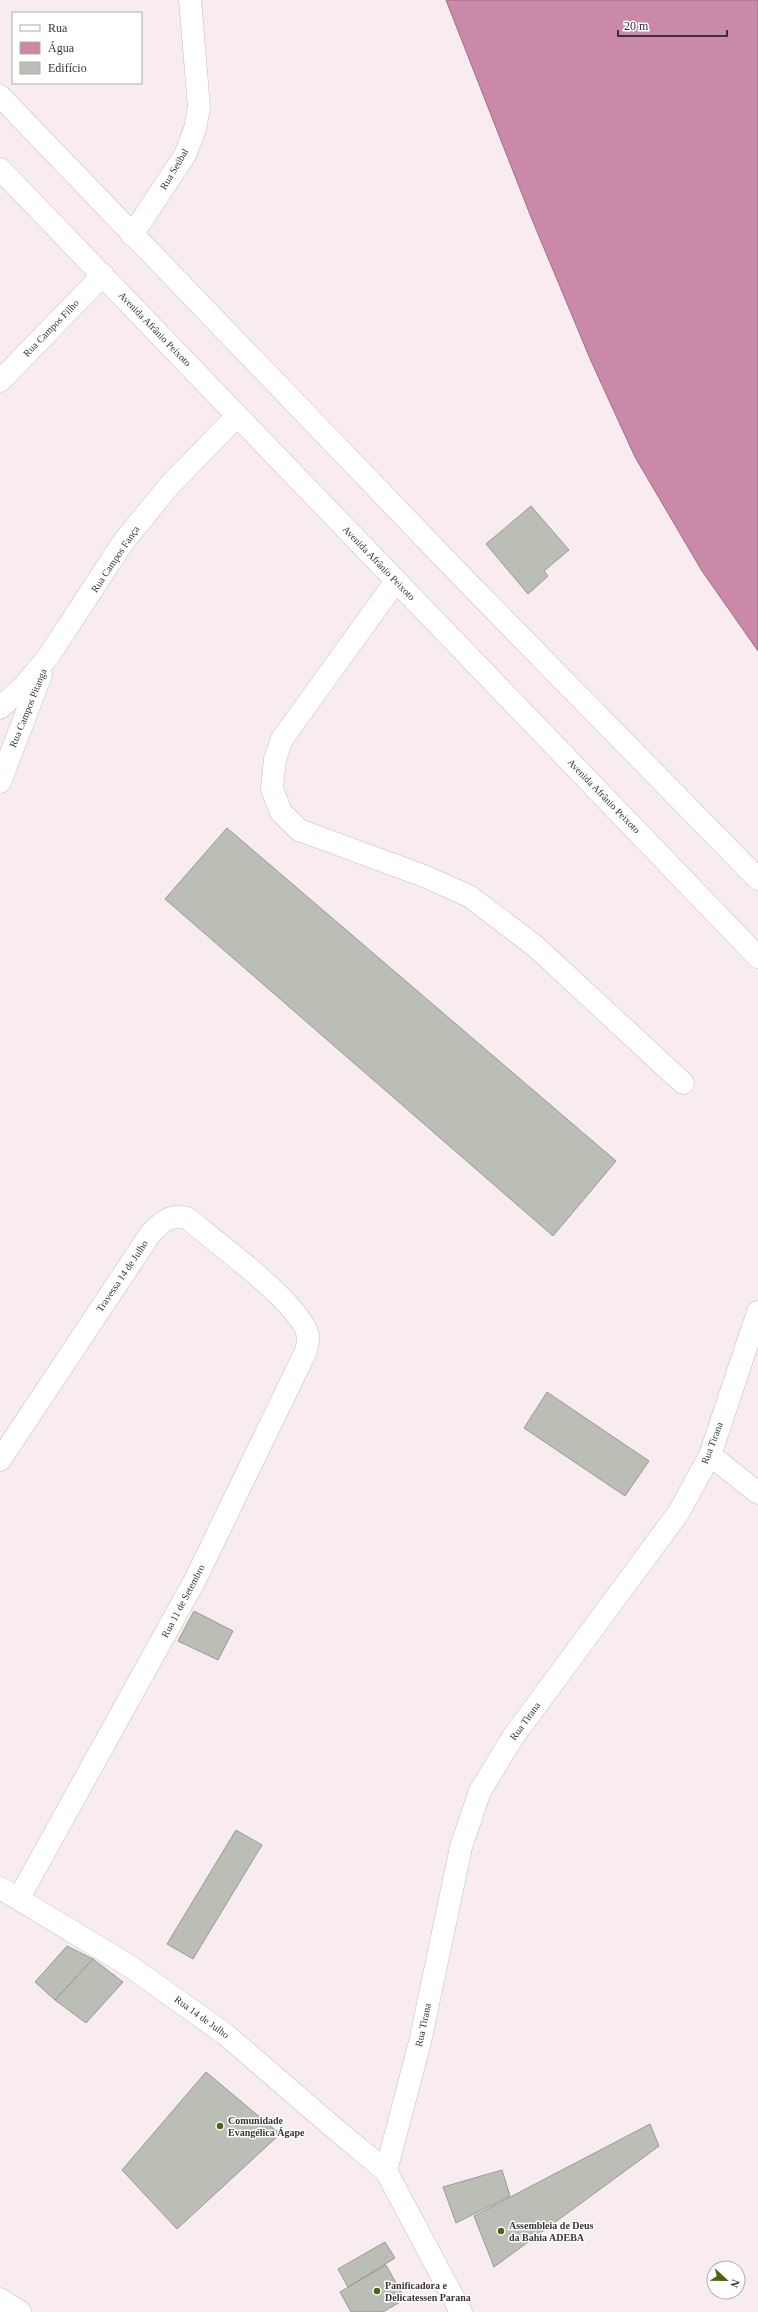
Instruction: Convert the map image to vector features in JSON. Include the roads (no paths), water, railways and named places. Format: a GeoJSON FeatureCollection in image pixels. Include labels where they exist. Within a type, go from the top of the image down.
{"type":"FeatureCollection","features":[{"type":"Feature","properties":{"kind":"street","name":"Rua Seúbal"},"geometry":{"type":"LineString","coordinates":[[132,235],[185,155],[195,129],[199,108],[190,0]]}},
{"type":"Feature","properties":{"kind":"street"},"geometry":{"type":"LineString","coordinates":[[0,96],[465,580],[758,879]]}},
{"type":"Feature","properties":{"kind":"street","name":"Avenida Afrânio Peixoto"},"geometry":{"type":"LineString","coordinates":[[0,169],[758,957]]}},
{"type":"Feature","properties":{"kind":"street","name":"Rua Campos Filho"},"geometry":{"type":"LineString","coordinates":[[0,381],[102,275]]}},
{"type":"Feature","properties":{"kind":"street","name":"Rua Campos Fança"},"geometry":{"type":"LineString","coordinates":[[0,708],[24,686],[48,658],[124,541],[169,486],[237,416]]}},
{"type":"Feature","properties":{"kind":"street"},"geometry":{"type":"LineString","coordinates":[[396,581],[282,739],[275,760],[272,790],[281,812],[299,830],[424,876],[469,896],[536,946],[683,1083]]}},
{"type":"Feature","properties":{"kind":"street","name":"Rua Campos Pitanga"},"geometry":{"type":"LineString","coordinates":[[0,782],[19,728],[48,658]]}},
{"type":"Feature","properties":{"kind":"street","name":"Travessa 14 de Julho"},"geometry":{"type":"LineString","coordinates":[[0,1460],[151,1233],[164,1220],[176,1216],[187,1218],[284,1299]]}},
{"type":"Feature","properties":{"kind":"street","name":"Rua 11 de Setembro"},"geometry":{"type":"LineString","coordinates":[[19,1898],[195,1580],[306,1351],[308,1336],[302,1320],[284,1299]]}},
{"type":"Feature","properties":{"kind":"street","name":"Rua Tirana"},"geometry":{"type":"LineString","coordinates":[[386,2171],[420,2042],[461,1846],[480,1791],[513,1737],[679,1512],[710,1455],[758,1312]]}},
{"type":"Feature","properties":{"kind":"street"},"geometry":{"type":"LineString","coordinates":[[710,1455],[758,1493]]}},
{"type":"Feature","properties":{"kind":"street","name":"Rua 14 de Julho"},"geometry":{"type":"LineString","coordinates":[[0,1888],[128,1964],[225,2034],[386,2171]]}},
{"type":"Feature","properties":{"kind":"street"},"geometry":{"type":"LineString","coordinates":[[386,2171],[461,2312]]}},
{"type":"Feature","properties":{"kind":"street"},"geometry":{"type":"LineString","coordinates":[[0,2299],[20,2312]]}},
{"type":"Feature","properties":{"kind":"water"},"geometry":{"type":"Polygon","coordinates":[[[446,0],[758,0],[758,651],[702,571],[635,457],[591,361],[531,217],[446,0]]]}},
{"type":"Feature","properties":{"kind":"place","name":"Comunidade Evangélica Ágape"},"geometry":{"type":"Point","coordinates":[220,2126]}},
{"type":"Feature","properties":{"kind":"place","name":"Assembleia de Deus da Bahia ADEBA"},"geometry":{"type":"Point","coordinates":[501,2231]}},
{"type":"Feature","properties":{"kind":"place","name":"Panificadora e Delicatessen Parana"},"geometry":{"type":"Point","coordinates":[377,2291]}}]}
